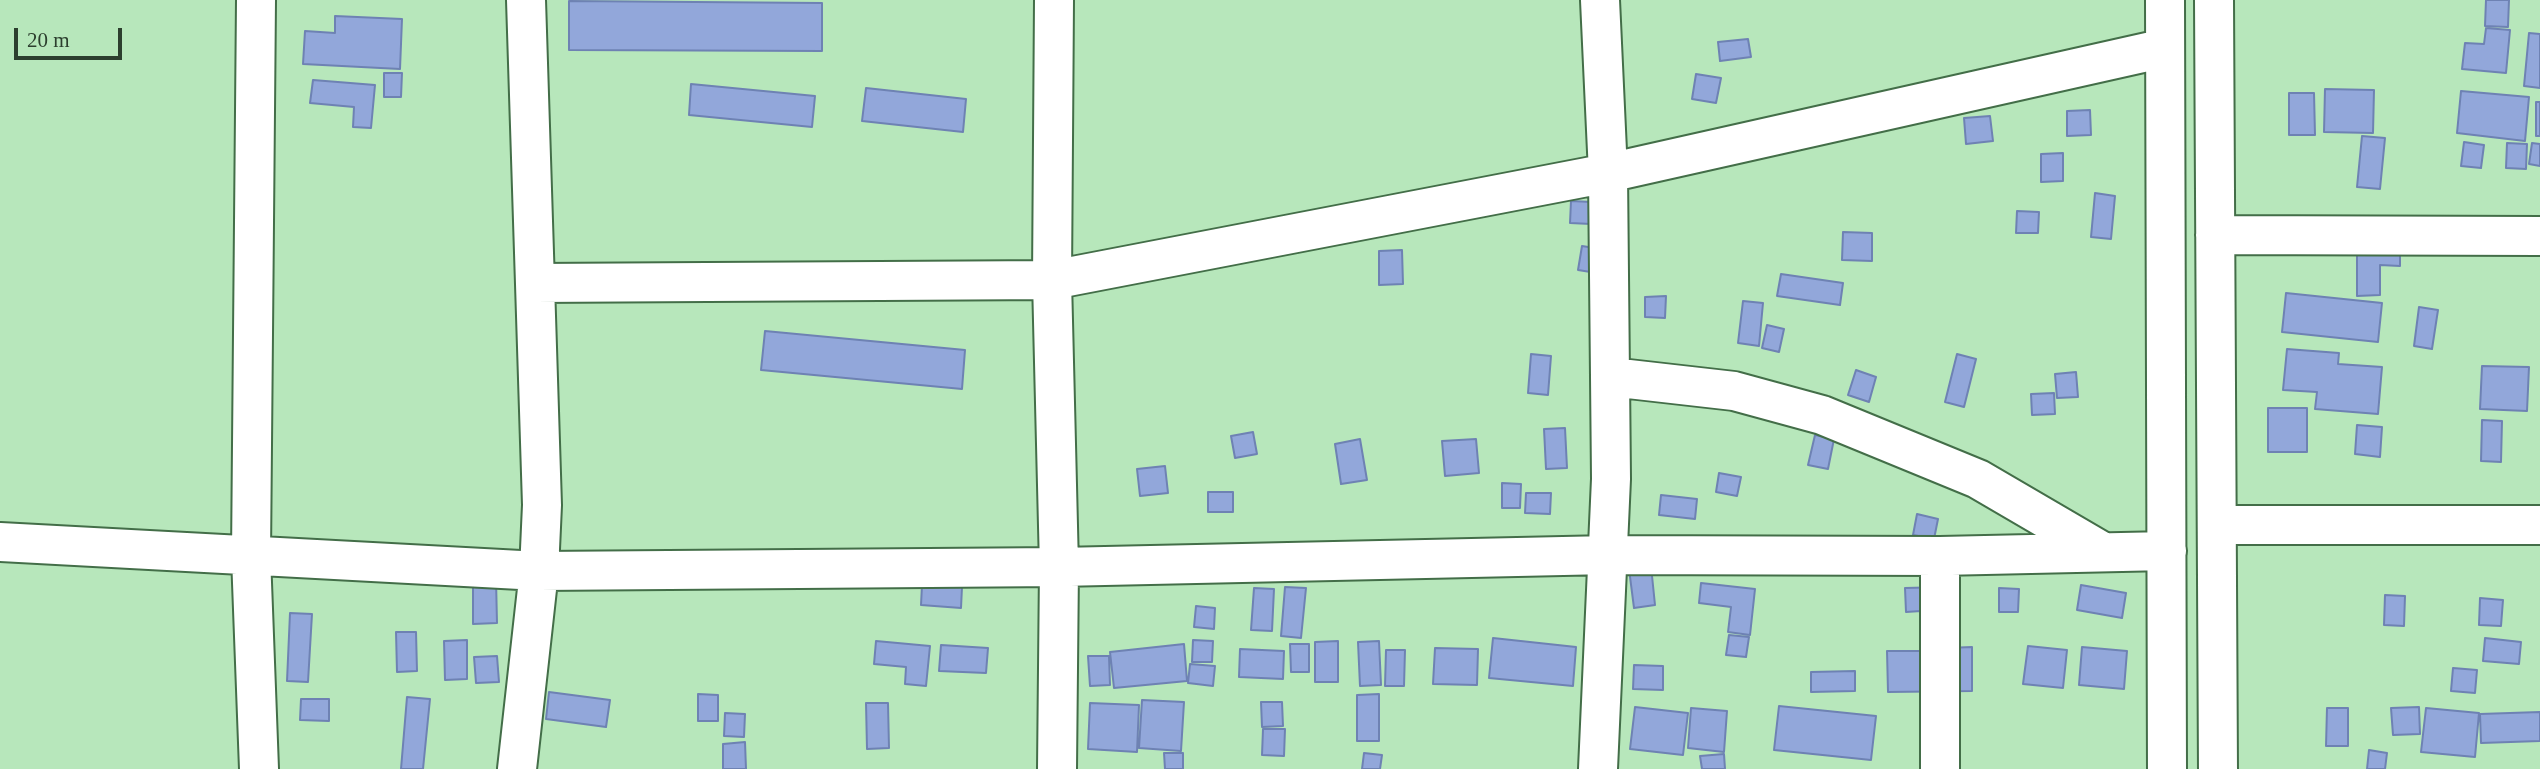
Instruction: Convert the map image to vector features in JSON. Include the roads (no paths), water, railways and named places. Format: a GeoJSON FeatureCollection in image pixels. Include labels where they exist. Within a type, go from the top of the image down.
{"type":"FeatureCollection","features":[{"type":"Feature","properties":{"kind":"street"},"geometry":{"type":"LineString","coordinates":[[256,0],[251,556],[260,769]]}},
{"type":"Feature","properties":{"kind":"street"},"geometry":{"type":"LineString","coordinates":[[517,769],[539,571],[542,505],[526,0]]}},
{"type":"Feature","properties":{"kind":"street"},"geometry":{"type":"LineString","coordinates":[[1054,0],[1052,280],[1059,568],[1056,769]]}},
{"type":"Feature","properties":{"kind":"street"},"geometry":{"type":"LineString","coordinates":[[1598,769],[1609,555],[1611,377],[1608,173],[1600,0]]}},
{"type":"Feature","properties":{"kind":"street"},"geometry":{"type":"LineString","coordinates":[[2165,0],[2167,769]]}},
{"type":"Feature","properties":{"kind":"street"},"geometry":{"type":"LineString","coordinates":[[2214,0],[2218,769]]}},
{"type":"Feature","properties":{"kind":"street"},"geometry":{"type":"LineString","coordinates":[[535,283],[1052,280],[1608,173],[2165,48]]}},
{"type":"Feature","properties":{"kind":"street"},"geometry":{"type":"LineString","coordinates":[[2216,234],[2540,236]]}},
{"type":"Feature","properties":{"kind":"street"},"geometry":{"type":"LineString","coordinates":[[1611,377],[1734,391],[1822,415],[1978,479],[2103,552]]}},
{"type":"Feature","properties":{"kind":"street"},"geometry":{"type":"LineString","coordinates":[[2217,525],[2540,525]]}},
{"type":"Feature","properties":{"kind":"street"},"geometry":{"type":"LineString","coordinates":[[0,542],[539,571],[1059,568],[1609,555],[1940,556],[2167,551]]}},
{"type":"Feature","properties":{"kind":"street"},"geometry":{"type":"LineString","coordinates":[[1940,556],[1940,769]]}}]}
